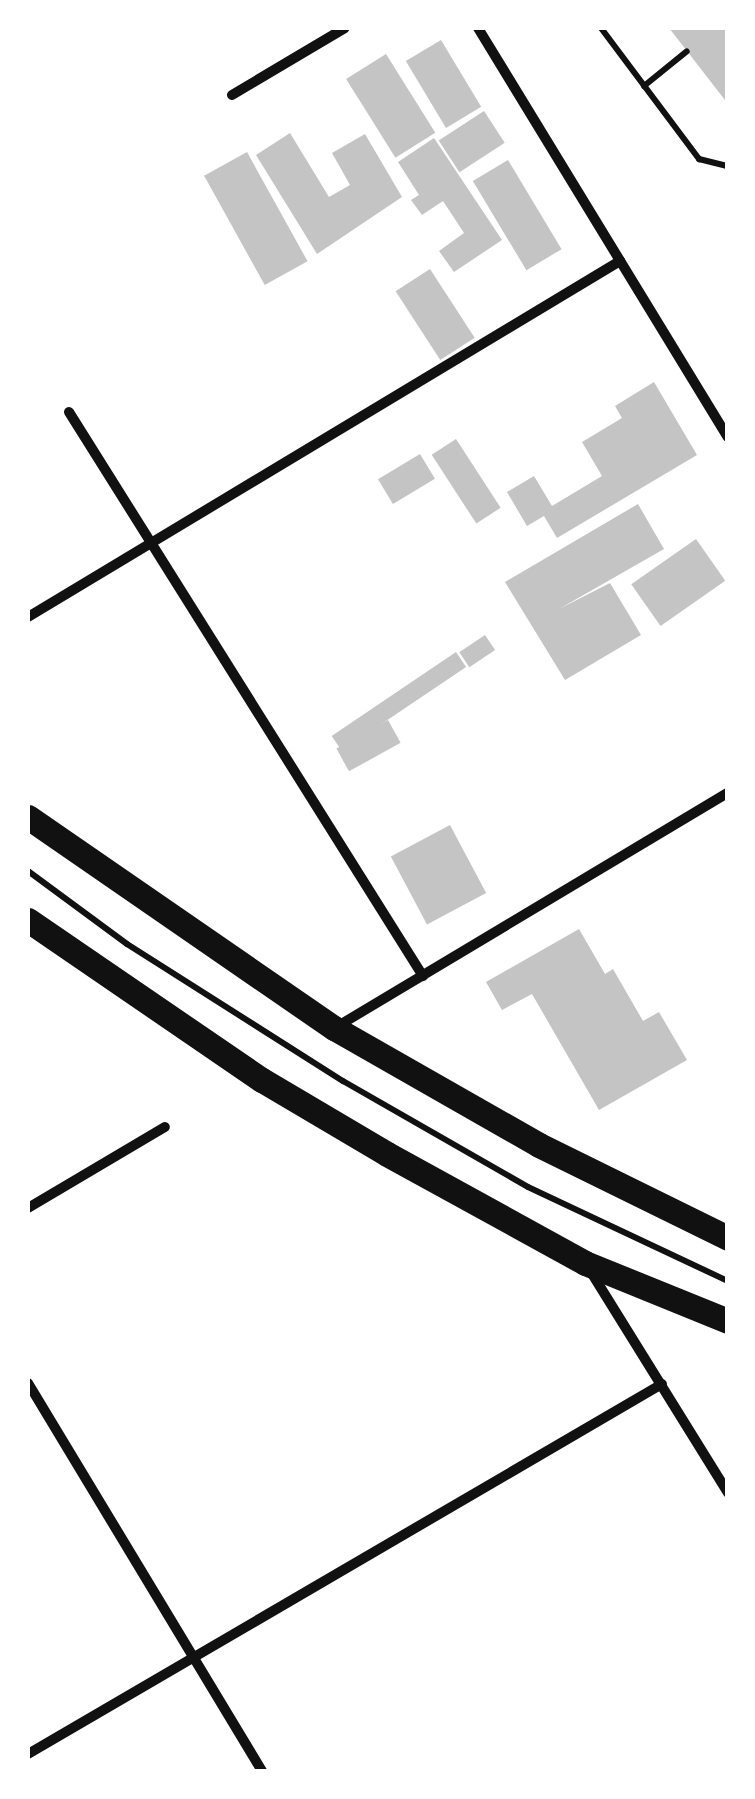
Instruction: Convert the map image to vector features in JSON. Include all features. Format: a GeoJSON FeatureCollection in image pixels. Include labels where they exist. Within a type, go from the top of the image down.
{"type":"FeatureCollection","features":[{"type":"Feature","properties":{"kind":"main road"},"geometry":{"type":"LineString","coordinates":[[28,817],[334,1028],[539,1145],[728,1238]]}},
{"type":"Feature","properties":{"kind":"main road"},"geometry":{"type":"LineString","coordinates":[[28,920],[262,1080],[585,1263],[728,1321]]}},
{"type":"Feature","properties":{"kind":"street"},"geometry":{"type":"LineString","coordinates":[[232,95],[344,28]]}},
{"type":"Feature","properties":{"kind":"street"},"geometry":{"type":"LineString","coordinates":[[478,28],[728,438]]}},
{"type":"Feature","properties":{"kind":"street"},"geometry":{"type":"LineString","coordinates":[[28,617],[620,262]]}},
{"type":"Feature","properties":{"kind":"street"},"geometry":{"type":"LineString","coordinates":[[69,412],[422,976]]}},
{"type":"Feature","properties":{"kind":"street"},"geometry":{"type":"LineString","coordinates":[[334,1028],[728,793]]}},
{"type":"Feature","properties":{"kind":"street"},"geometry":{"type":"LineString","coordinates":[[28,1208],[165,1127]]}},
{"type":"Feature","properties":{"kind":"street"},"geometry":{"type":"LineString","coordinates":[[585,1263],[728,1492]]}},
{"type":"Feature","properties":{"kind":"street"},"geometry":{"type":"LineString","coordinates":[[28,1384],[263,1772]]}},
{"type":"Feature","properties":{"kind":"street"},"geometry":{"type":"LineString","coordinates":[[28,1754],[662,1384]]}},
{"type":"Feature","properties":{"kind":"path"},"geometry":{"type":"LineString","coordinates":[[601,28],[699,159],[728,166]]}},
{"type":"Feature","properties":{"kind":"path"},"geometry":{"type":"LineString","coordinates":[[644,86],[687,51]]}},
{"type":"Feature","properties":{"kind":"path"},"geometry":{"type":"LineString","coordinates":[[28,871],[127,944],[343,1081],[528,1187],[728,1281]]}},
{"type":"Feature","properties":{"kind":"building"},"geometry":{"type":"Polygon","coordinates":[[[669,28],[728,28],[728,104],[687,51],[669,28]]]}},
{"type":"Feature","properties":{"kind":"building"},"geometry":{"type":"Polygon","coordinates":[[[441,40],[481,107],[446,128],[406,61],[441,40]]]}},
{"type":"Feature","properties":{"kind":"building"},"geometry":{"type":"Polygon","coordinates":[[[386,54],[435,133],[395,158],[346,79],[386,54]]]}},
{"type":"Feature","properties":{"kind":"building"},"geometry":{"type":"Polygon","coordinates":[[[484,111],[505,143],[459,172],[439,140],[484,111]]]}},
{"type":"Feature","properties":{"kind":"building"},"geometry":{"type":"Polygon","coordinates":[[[290,133],[329,197],[350,185],[332,153],[365,134],[402,197],[317,254],[256,155],[290,133]]]}},
{"type":"Feature","properties":{"kind":"building"},"geometry":{"type":"Polygon","coordinates":[[[434,138],[502,240],[454,272],[439,251],[464,233],[443,201],[422,215],[411,200],[419,195],[398,162],[434,138]]]}},
{"type":"Feature","properties":{"kind":"building"},"geometry":{"type":"Polygon","coordinates":[[[247,152],[308,261],[265,285],[204,176],[247,152]]]}},
{"type":"Feature","properties":{"kind":"building"},"geometry":{"type":"Polygon","coordinates":[[[508,160],[562,249],[526,270],[473,181],[508,160]]]}},
{"type":"Feature","properties":{"kind":"building"},"geometry":{"type":"Polygon","coordinates":[[[430,269],[475,338],[440,360],[396,291],[430,269]]]}},
{"type":"Feature","properties":{"kind":"building"},"geometry":{"type":"Polygon","coordinates":[[[654,382],[697,455],[557,538],[544,516],[527,526],[507,492],[534,476],[552,506],[602,476],[582,442],[622,418],[615,406],[654,382]]]}},
{"type":"Feature","properties":{"kind":"building"},"geometry":{"type":"Polygon","coordinates":[[[456,439],[501,508],[476,524],[432,455],[456,439]]]}},
{"type":"Feature","properties":{"kind":"building"},"geometry":{"type":"Polygon","coordinates":[[[420,454],[435,479],[393,504],[378,479],[420,454]]]}},
{"type":"Feature","properties":{"kind":"building"},"geometry":{"type":"Polygon","coordinates":[[[638,504],[664,549],[559,609],[610,583],[641,635],[565,680],[505,582],[638,504]]]}},
{"type":"Feature","properties":{"kind":"building"},"geometry":{"type":"Polygon","coordinates":[[[696,539],[725,581],[661,626],[631,584],[696,539]]]}},
{"type":"Feature","properties":{"kind":"building"},"geometry":{"type":"Polygon","coordinates":[[[485,635],[495,650],[469,667],[459,652],[485,635]]]}},
{"type":"Feature","properties":{"kind":"building"},"geometry":{"type":"Polygon","coordinates":[[[456,652],[466,667],[342,751],[332,736],[456,652]]]}},
{"type":"Feature","properties":{"kind":"building"},"geometry":{"type":"Polygon","coordinates":[[[388,720],[401,743],[349,771],[336,749],[388,720]]]}},
{"type":"Feature","properties":{"kind":"building"},"geometry":{"type":"Polygon","coordinates":[[[450,825],[486,893],[427,924],[391,856],[450,825]]]}},
{"type":"Feature","properties":{"kind":"building"},"geometry":{"type":"Polygon","coordinates":[[[579,929],[605,974],[613,969],[643,1021],[659,1012],[687,1060],[599,1110],[532,994],[502,1010],[486,982],[579,929]]]}}]}
